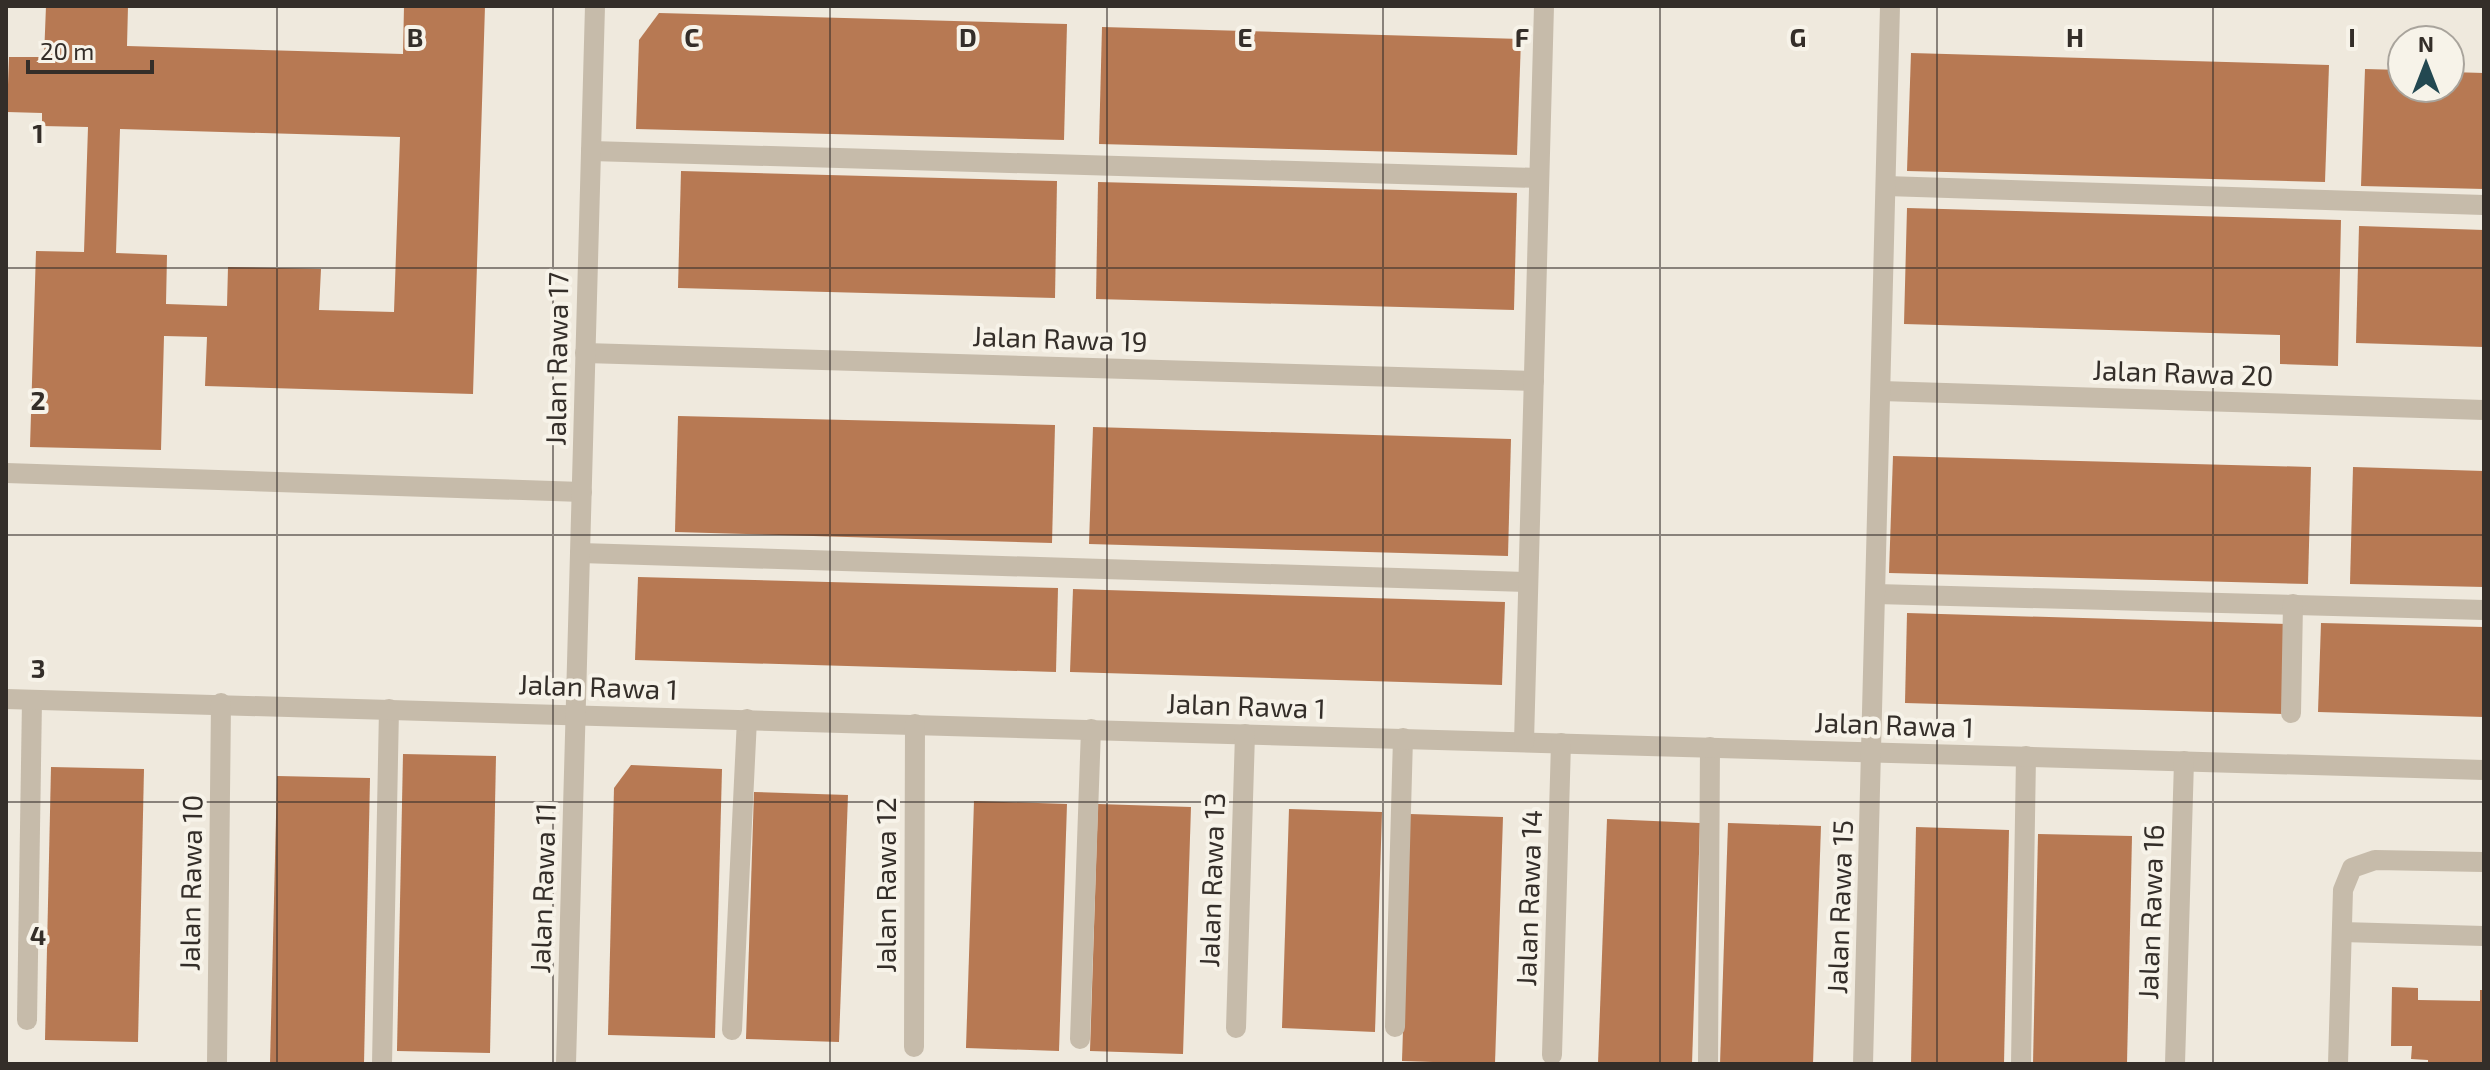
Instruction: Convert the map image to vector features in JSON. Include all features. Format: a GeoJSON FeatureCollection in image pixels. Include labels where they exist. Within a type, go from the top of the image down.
{"type":"FeatureCollection","features":[{"type":"Feature","properties":{"kind":"street","name":"Jalan Rawa 17"},"geometry":{"type":"LineString","coordinates":[[575,714],[595,6]]}},
{"type":"Feature","properties":{"kind":"street"},"geometry":{"type":"LineString","coordinates":[[1524,742],[1544,6]]}},
{"type":"Feature","properties":{"kind":"street","name":"Jalan Rawa 15"},"geometry":{"type":"LineString","coordinates":[[1863,1064],[1890,6]]}},
{"type":"Feature","properties":{"kind":"street"},"geometry":{"type":"LineString","coordinates":[[591,151],[1539,178]]}},
{"type":"Feature","properties":{"kind":"street"},"geometry":{"type":"LineString","coordinates":[[1886,186],[2484,205]]}},
{"type":"Feature","properties":{"kind":"street","name":"Jalan Rawa 19"},"geometry":{"type":"LineString","coordinates":[[585,353],[1534,381]]}},
{"type":"Feature","properties":{"kind":"street","name":"Jalan Rawa 20"},"geometry":{"type":"LineString","coordinates":[[1881,391],[2484,410]]}},
{"type":"Feature","properties":{"kind":"street"},"geometry":{"type":"LineString","coordinates":[[6,473],[582,492]]}},
{"type":"Feature","properties":{"kind":"street"},"geometry":{"type":"LineString","coordinates":[[580,553],[1528,582]]}},
{"type":"Feature","properties":{"kind":"street"},"geometry":{"type":"LineString","coordinates":[[1876,594],[2484,610]]}},
{"type":"Feature","properties":{"kind":"street"},"geometry":{"type":"LineString","coordinates":[[2291,713],[2293,604]]}},
{"type":"Feature","properties":{"kind":"street","name":"Jalan Rawa 1"},"geometry":{"type":"LineString","coordinates":[[6,699],[2484,770]]}},
{"type":"Feature","properties":{"kind":"street"},"geometry":{"type":"LineString","coordinates":[[27,1020],[32,700]]}},
{"type":"Feature","properties":{"kind":"street","name":"Jalan Rawa 10"},"geometry":{"type":"LineString","coordinates":[[217,1064],[221,703]]}},
{"type":"Feature","properties":{"kind":"street"},"geometry":{"type":"LineString","coordinates":[[382,1064],[389,709]]}},
{"type":"Feature","properties":{"kind":"street","name":"Jalan Rawa 11"},"geometry":{"type":"LineString","coordinates":[[566,1064],[575,714]]}},
{"type":"Feature","properties":{"kind":"street"},"geometry":{"type":"LineString","coordinates":[[732,1030],[747,719]]}},
{"type":"Feature","properties":{"kind":"street","name":"Jalan Rawa 12"},"geometry":{"type":"LineString","coordinates":[[914,1047],[915,724]]}},
{"type":"Feature","properties":{"kind":"street"},"geometry":{"type":"LineString","coordinates":[[1080,1039],[1091,729]]}},
{"type":"Feature","properties":{"kind":"street","name":"Jalan Rawa 13"},"geometry":{"type":"LineString","coordinates":[[1236,1028],[1245,734]]}},
{"type":"Feature","properties":{"kind":"street"},"geometry":{"type":"LineString","coordinates":[[1395,1027],[1403,738]]}},
{"type":"Feature","properties":{"kind":"street","name":"Jalan Rawa 14"},"geometry":{"type":"LineString","coordinates":[[1552,1055],[1561,743]]}},
{"type":"Feature","properties":{"kind":"street"},"geometry":{"type":"LineString","coordinates":[[1708,1064],[1710,747]]}},
{"type":"Feature","properties":{"kind":"street"},"geometry":{"type":"LineString","coordinates":[[2021,1064],[2026,756]]}},
{"type":"Feature","properties":{"kind":"street","name":"Jalan Rawa 16"},"geometry":{"type":"LineString","coordinates":[[2175,1064],[2184,761]]}},
{"type":"Feature","properties":{"kind":"street"},"geometry":{"type":"LineString","coordinates":[[2338,1064],[2345,879],[2363,862],[2484,862]]}},
{"type":"Feature","properties":{"kind":"street"},"geometry":{"type":"LineString","coordinates":[[2342,932],[2484,936]]}},
{"type":"Feature","properties":{"kind":"building"},"geometry":{"type":"Polygon","coordinates":[[[46,6],[128,6],[127,46],[403,54],[404,6],[485,6],[473,394],[205,386],[207,337],[164,336],[161,450],[30,447],[36,251],[84,252],[88,127],[42,126],[42,113],[7,112],[9,57],[44,57],[46,6]],[[120,129],[116,253],[167,255],[166,304],[227,306],[228,267],[321,269],[319,310],[394,312],[400,137],[120,129]]]}},
{"type":"Feature","properties":{"kind":"building"},"geometry":{"type":"Polygon","coordinates":[[[659,13],[1067,24],[1064,140],[636,129],[639,40],[659,13]]]}},
{"type":"Feature","properties":{"kind":"building"},"geometry":{"type":"Polygon","coordinates":[[[1102,27],[1521,39],[1517,155],[1099,144],[1102,27]]]}},
{"type":"Feature","properties":{"kind":"building"},"geometry":{"type":"Polygon","coordinates":[[[1911,53],[2329,65],[2325,182],[1907,171],[1911,53]]]}},
{"type":"Feature","properties":{"kind":"building"},"geometry":{"type":"Polygon","coordinates":[[[2365,69],[2386,70],[2386,104],[2466,104],[2466,72],[2484,73],[2484,189],[2361,186],[2365,69]]]}},
{"type":"Feature","properties":{"kind":"building"},"geometry":{"type":"Polygon","coordinates":[[[681,171],[1057,181],[1055,298],[678,288],[681,171]]]}},
{"type":"Feature","properties":{"kind":"building"},"geometry":{"type":"Polygon","coordinates":[[[1098,182],[1517,193],[1514,310],[1096,299],[1098,182]]]}},
{"type":"Feature","properties":{"kind":"building"},"geometry":{"type":"Polygon","coordinates":[[[1907,208],[2341,220],[2338,366],[2280,364],[2280,335],[1904,324],[1907,208]]]}},
{"type":"Feature","properties":{"kind":"building"},"geometry":{"type":"Polygon","coordinates":[[[2359,226],[2484,230],[2484,347],[2356,343],[2359,226]]]}},
{"type":"Feature","properties":{"kind":"building"},"geometry":{"type":"Polygon","coordinates":[[[678,416],[1055,425],[1052,543],[675,532],[678,416]]]}},
{"type":"Feature","properties":{"kind":"building"},"geometry":{"type":"Polygon","coordinates":[[[1093,427],[1511,439],[1508,556],[1089,544],[1093,427]]]}},
{"type":"Feature","properties":{"kind":"building"},"geometry":{"type":"Polygon","coordinates":[[[1893,456],[2311,467],[2308,584],[1889,573],[1893,456]]]}},
{"type":"Feature","properties":{"kind":"building"},"geometry":{"type":"Polygon","coordinates":[[[2353,467],[2484,471],[2484,587],[2350,584],[2353,467]]]}},
{"type":"Feature","properties":{"kind":"building"},"geometry":{"type":"Polygon","coordinates":[[[638,577],[1058,588],[1056,672],[635,660],[638,577]]]}},
{"type":"Feature","properties":{"kind":"building"},"geometry":{"type":"Polygon","coordinates":[[[1073,589],[1505,602],[1502,685],[1070,672],[1073,589]]]}},
{"type":"Feature","properties":{"kind":"building"},"geometry":{"type":"Polygon","coordinates":[[[1907,613],[2287,624],[2284,714],[1905,703],[1907,613]]]}},
{"type":"Feature","properties":{"kind":"building"},"geometry":{"type":"Polygon","coordinates":[[[2321,623],[2484,627],[2484,717],[2318,712],[2321,623]]]}},
{"type":"Feature","properties":{"kind":"building"},"geometry":{"type":"Polygon","coordinates":[[[403,754],[496,756],[490,1053],[397,1051],[403,754]]]}},
{"type":"Feature","properties":{"kind":"building"},"geometry":{"type":"Polygon","coordinates":[[[631,765],[722,769],[715,1038],[608,1035],[614,788],[631,765]]]}},
{"type":"Feature","properties":{"kind":"building"},"geometry":{"type":"Polygon","coordinates":[[[51,767],[144,769],[138,1042],[45,1040],[51,767]]]}},
{"type":"Feature","properties":{"kind":"building"},"geometry":{"type":"Polygon","coordinates":[[[277,776],[370,778],[364,1064],[270,1064],[277,776]]]}},
{"type":"Feature","properties":{"kind":"building"},"geometry":{"type":"Polygon","coordinates":[[[754,792],[848,795],[839,1042],[746,1039],[754,792]]]}},
{"type":"Feature","properties":{"kind":"building"},"geometry":{"type":"Polygon","coordinates":[[[974,801],[1067,804],[1059,1051],[966,1048],[974,801]]]}},
{"type":"Feature","properties":{"kind":"building"},"geometry":{"type":"Polygon","coordinates":[[[1098,804],[1191,807],[1183,1054],[1090,1051],[1098,804]]]}},
{"type":"Feature","properties":{"kind":"building"},"geometry":{"type":"Polygon","coordinates":[[[1289,809],[1382,812],[1375,1032],[1282,1028],[1289,809]]]}},
{"type":"Feature","properties":{"kind":"building"},"geometry":{"type":"Polygon","coordinates":[[[1410,814],[1503,817],[1495,1064],[1402,1061],[1410,814]]]}},
{"type":"Feature","properties":{"kind":"building"},"geometry":{"type":"Polygon","coordinates":[[[1607,819],[1700,823],[1692,1064],[1598,1064],[1607,819]]]}},
{"type":"Feature","properties":{"kind":"building"},"geometry":{"type":"Polygon","coordinates":[[[1728,823],[1821,826],[1813,1064],[1720,1064],[1728,823]]]}},
{"type":"Feature","properties":{"kind":"building"},"geometry":{"type":"Polygon","coordinates":[[[1916,827],[2009,830],[2004,1064],[1911,1064],[1916,827]]]}},
{"type":"Feature","properties":{"kind":"building"},"geometry":{"type":"Polygon","coordinates":[[[2038,834],[2132,836],[2127,1064],[2033,1064],[2038,834]]]}},
{"type":"Feature","properties":{"kind":"building"},"geometry":{"type":"Polygon","coordinates":[[[2392,987],[2418,988],[2418,1000],[2480,1001],[2480,990],[2484,990],[2484,1064],[2428,1064],[2428,1060],[2411,1059],[2412,1046],[2391,1046],[2392,987]]]}}]}
